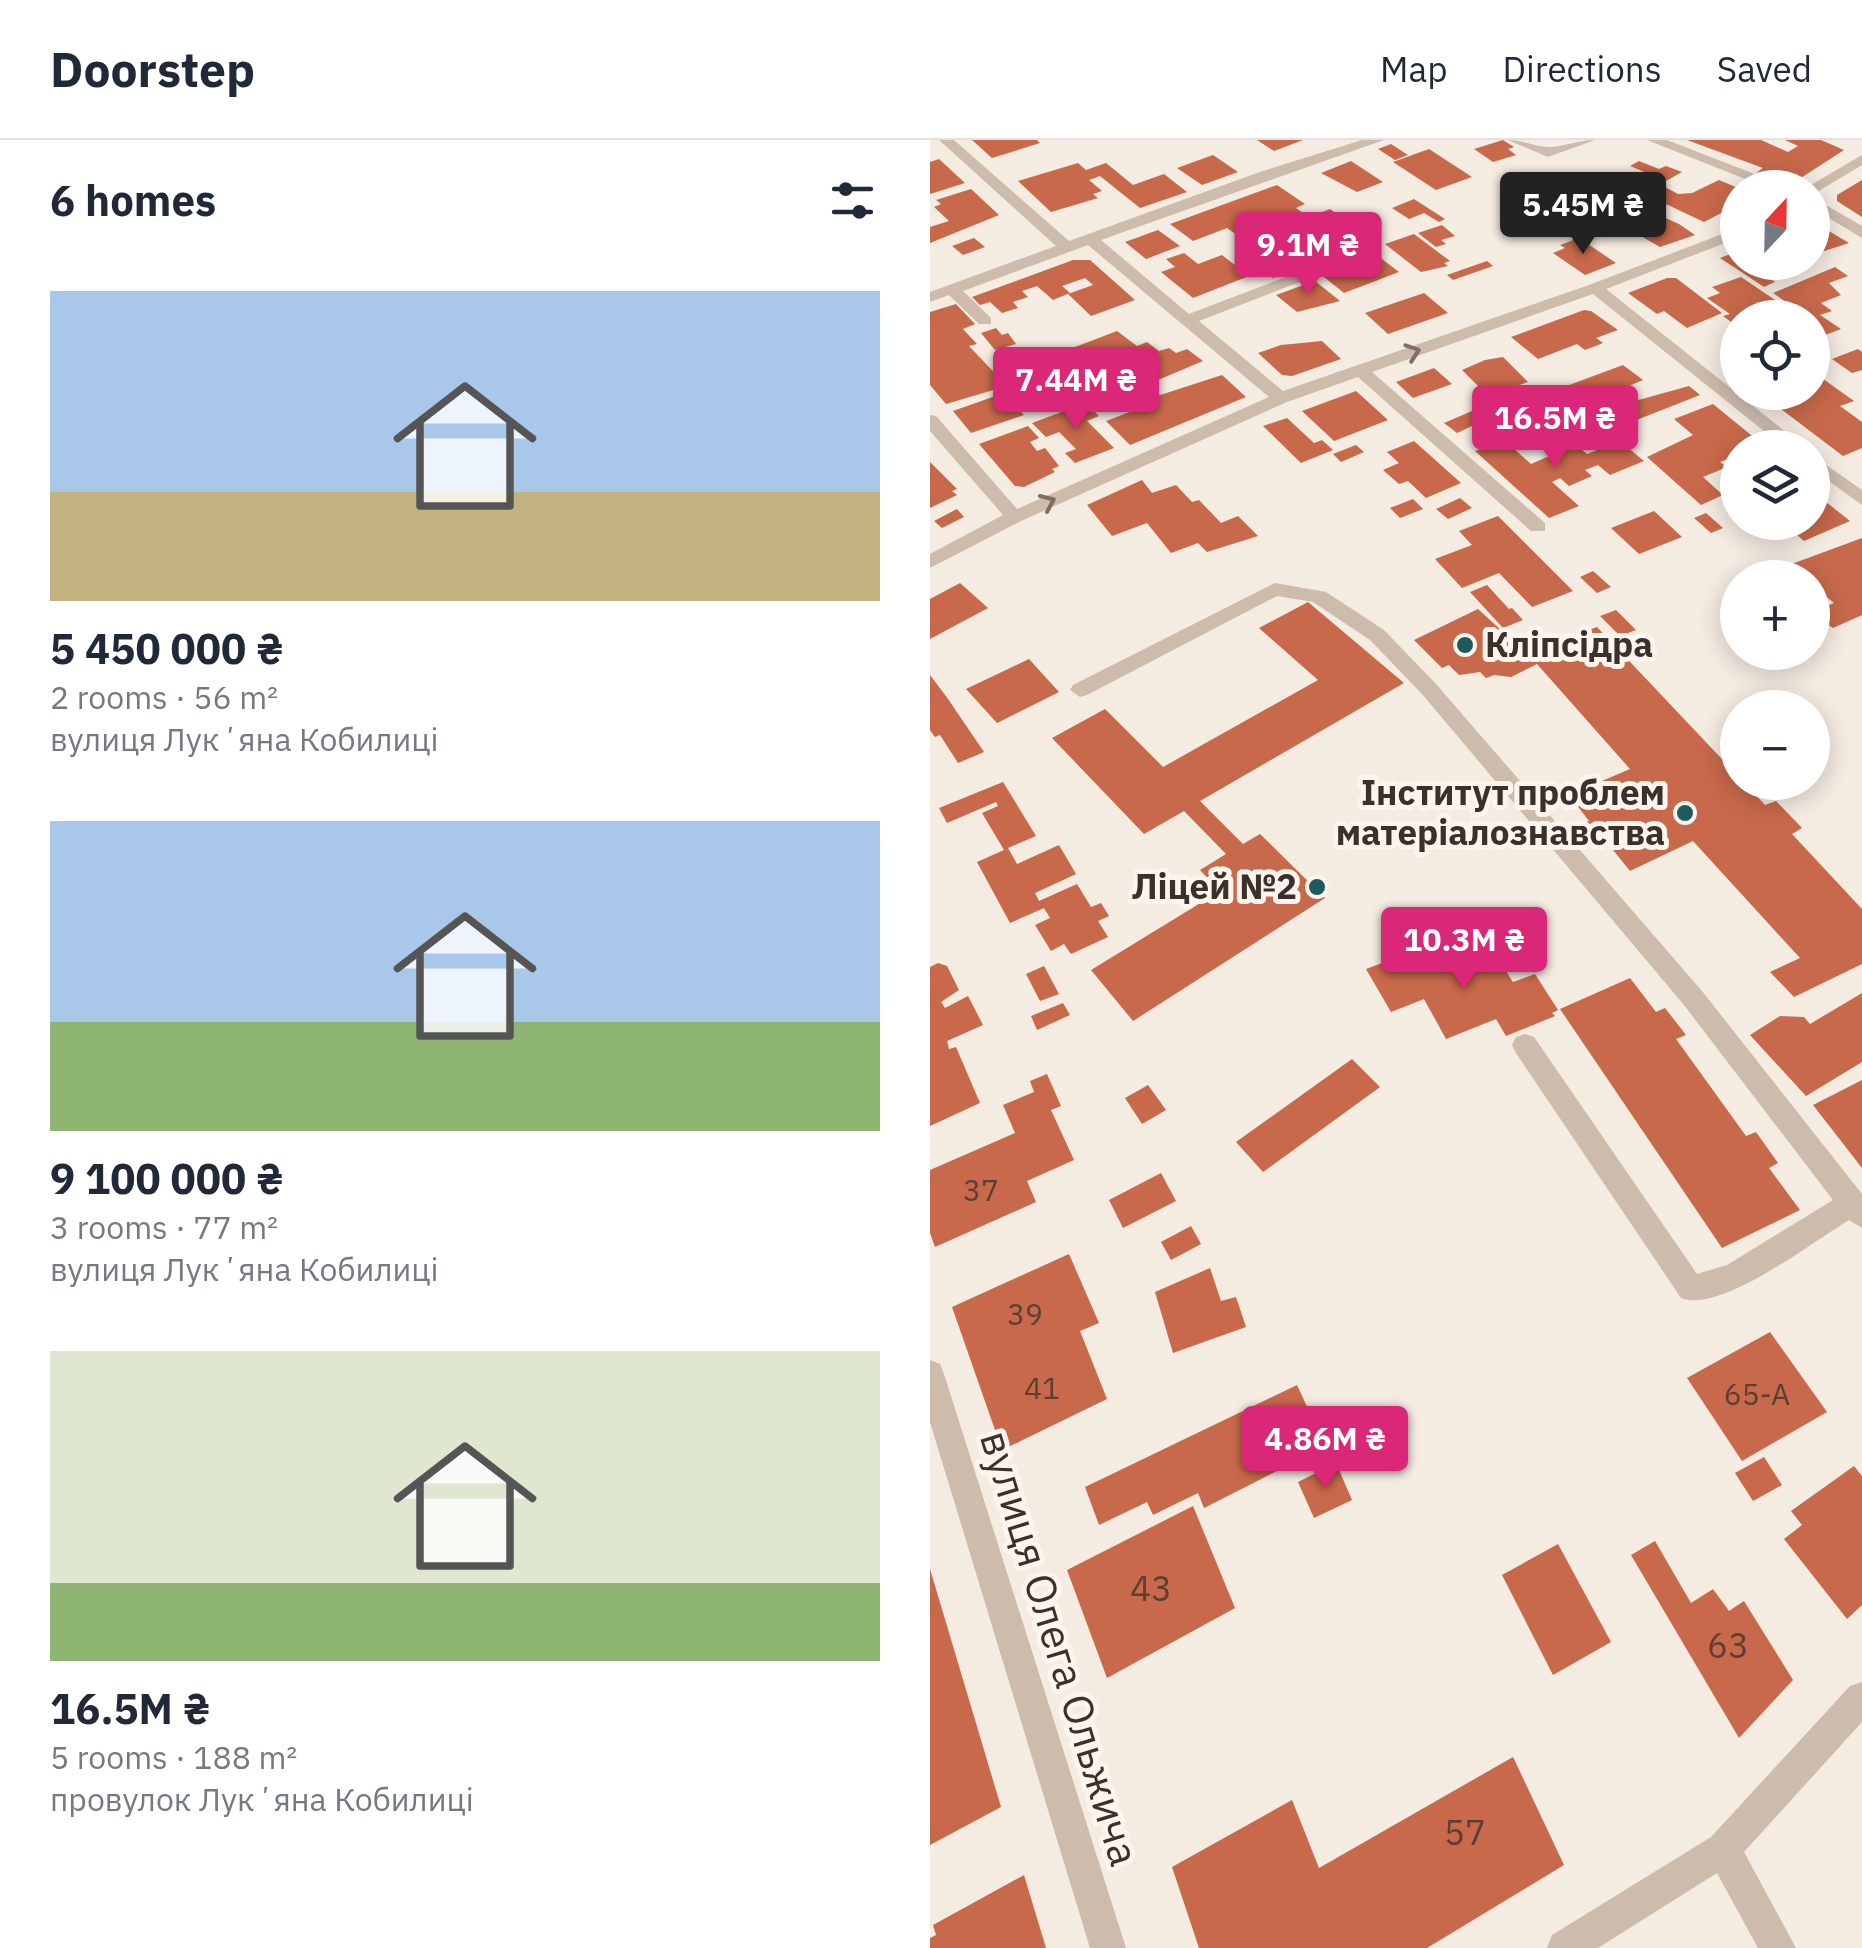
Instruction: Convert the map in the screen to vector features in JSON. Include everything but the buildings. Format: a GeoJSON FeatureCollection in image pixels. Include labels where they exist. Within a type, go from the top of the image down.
{"type":"FeatureCollection","features":[{"type":"Feature","properties":{"kind":"street"},"geometry":{"type":"LineString","coordinates":[[946,140],[1067,247]]}},
{"type":"Feature","properties":{"kind":"street"},"geometry":{"type":"LineString","coordinates":[[930,297],[1265,175],[1377,140]]}},
{"type":"Feature","properties":{"kind":"street"},"geometry":{"type":"LineString","coordinates":[[1515,140],[1548,152],[1588,140]]}},
{"type":"Feature","properties":{"kind":"street"},"geometry":{"type":"LineString","coordinates":[[1654,140],[1735,170]]}},
{"type":"Feature","properties":{"kind":"street"},"geometry":{"type":"LineString","coordinates":[[1830,178],[1862,159]]}},
{"type":"Feature","properties":{"kind":"street"},"geometry":{"type":"LineString","coordinates":[[1830,213],[1862,233]]}},
{"type":"Feature","properties":{"kind":"street"},"geometry":{"type":"LineString","coordinates":[[1090,239],[1281,398]]}},
{"type":"Feature","properties":{"kind":"street"},"geometry":{"type":"LineString","coordinates":[[930,562],[1014,517],[1281,398],[1595,288],[1720,239]]}},
{"type":"Feature","properties":{"kind":"street"},"geometry":{"type":"LineString","coordinates":[[1190,319],[1364,252]]}},
{"type":"Feature","properties":{"kind":"street"},"geometry":{"type":"LineString","coordinates":[[1595,288],[1774,430]]}},
{"type":"Feature","properties":{"kind":"street"},"geometry":{"type":"LineString","coordinates":[[952,289],[985,322]]}},
{"type":"Feature","properties":{"kind":"street"},"geometry":{"type":"LineString","coordinates":[[1361,370],[1538,527]]}},
{"type":"Feature","properties":{"kind":"street"},"geometry":{"type":"LineString","coordinates":[[930,420],[1014,517]]}},
{"type":"Feature","properties":{"kind":"street"},"geometry":{"type":"LineString","coordinates":[[1830,474],[1862,499]]}},
{"type":"Feature","properties":{"kind":"street"},"geometry":{"type":"LineString","coordinates":[[1080,690],[1275,589],[1319,597],[1377,634],[1429,688],[1694,998],[1857,1209],[1734,1276],[1691,1289],[1525,1045]]}},
{"type":"Feature","properties":{"kind":"street","name":"вулиця Олега Ольжича"},"geometry":{"type":"LineString","coordinates":[[930,1374],[1108,1948]]}},
{"type":"Feature","properties":{"kind":"street"},"geometry":{"type":"LineString","coordinates":[[1565,1948],[1722,1849],[1862,1698]]}},
{"type":"Feature","properties":{"kind":"street"},"geometry":{"type":"LineString","coordinates":[[1722,1849],[1778,1948]]}},
{"type":"Feature","properties":{"kind":"place","name":"Кліпсідра"},"geometry":{"type":"Point","coordinates":[1465,645]}},
{"type":"Feature","properties":{"kind":"place","name":"Інститут проблем матеріалознавства"},"geometry":{"type":"Point","coordinates":[1685,813]}},
{"type":"Feature","properties":{"kind":"place","name":"Ліцей №2"},"geometry":{"type":"Point","coordinates":[1317,887]}}]}
